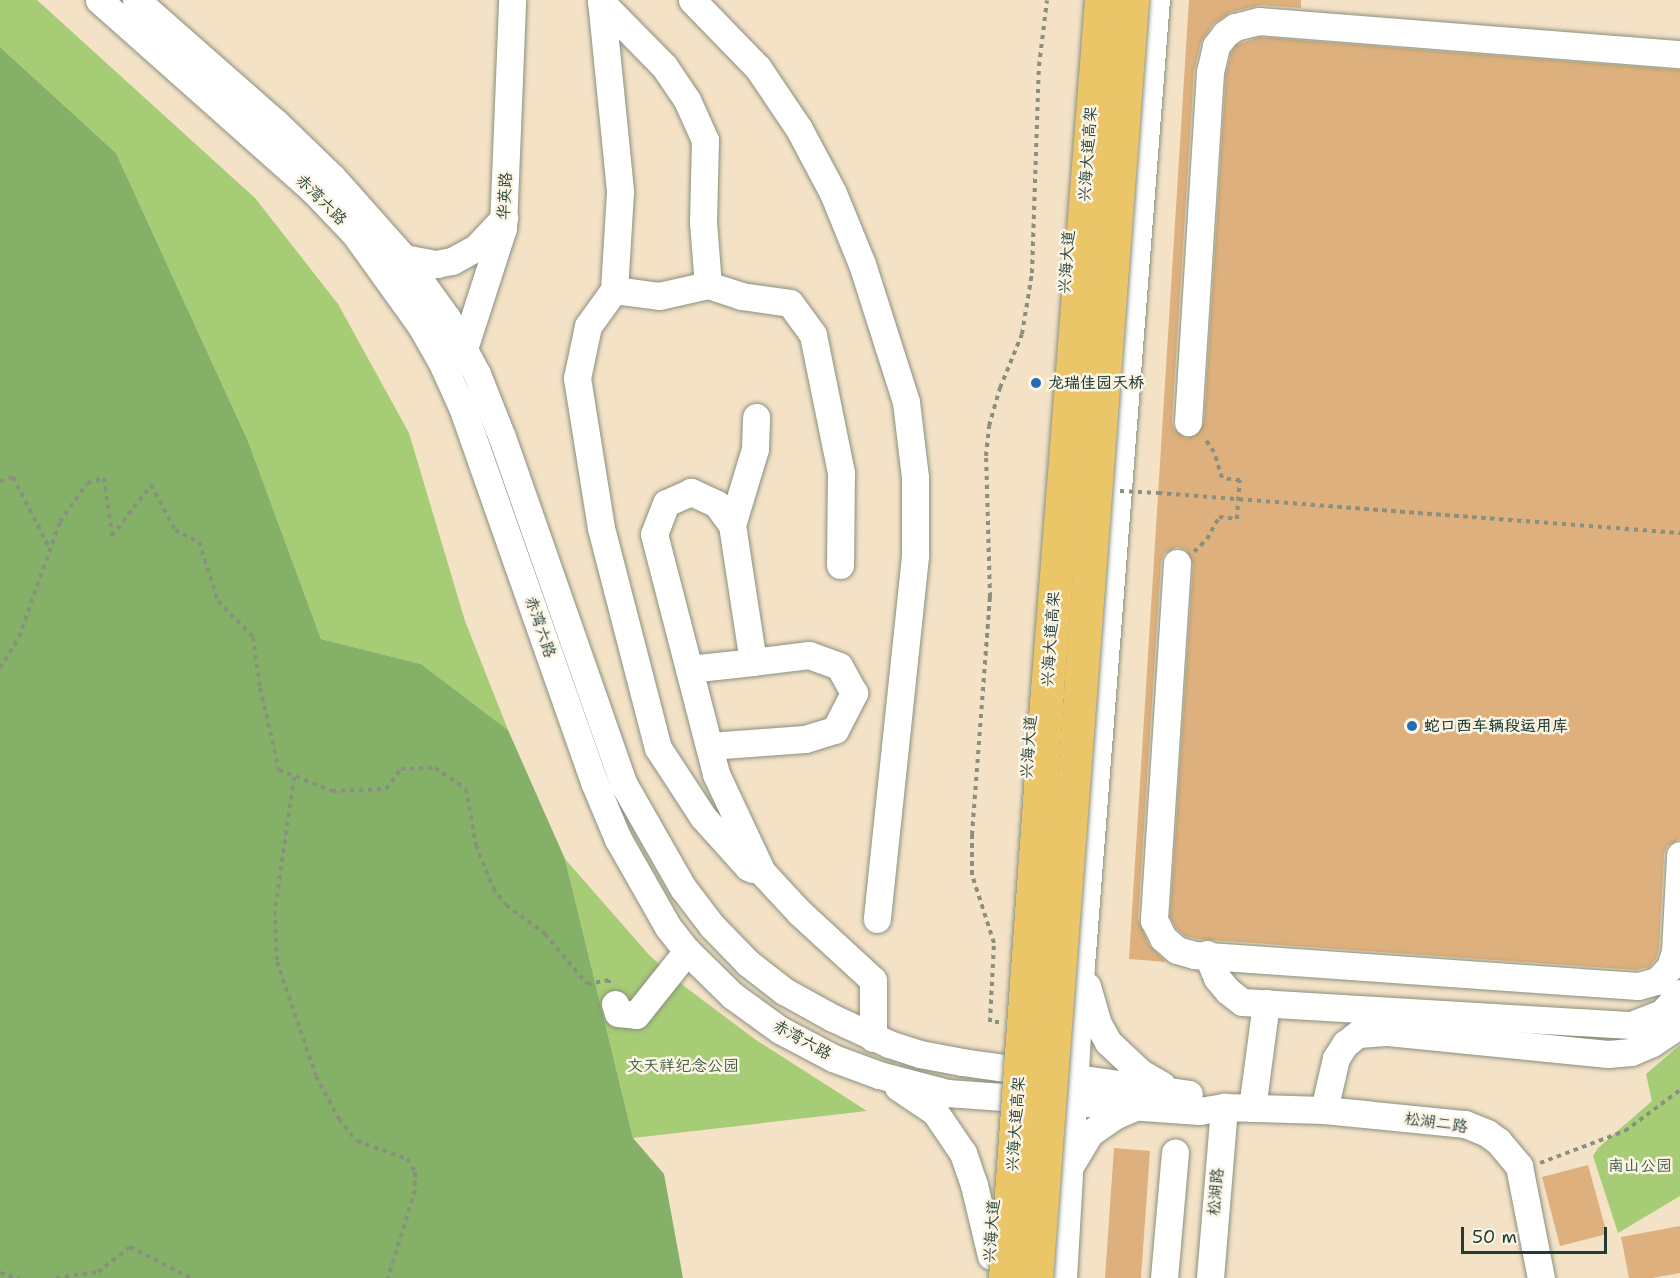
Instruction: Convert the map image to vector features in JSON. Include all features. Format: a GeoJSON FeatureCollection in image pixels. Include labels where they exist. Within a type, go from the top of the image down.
{"type":"FeatureCollection","features":[{"type":"Feature","properties":{"kind":"main road","name":"兴海大道高架"},"geometry":{"type":"LineString","coordinates":[[995,1271],[1047,690],[1101,0]]}},
{"type":"Feature","properties":{"kind":"main road","name":"兴海大道高架"},"geometry":{"type":"LineString","coordinates":[[1036,1278],[1132,0]]}},
{"type":"Feature","properties":{"kind":"street","name":"赤湾六路"},"geometry":{"type":"LineString","coordinates":[[99,0],[290,168],[355,234],[421,326],[452,384],[594,782],[618,839],[647,895],[687,951],[733,996],[780,1030],[833,1058],[879,1075],[947,1093],[1002,1099],[1073,1088]]}},
{"type":"Feature","properties":{"kind":"street","name":"赤湾六路"},"geometry":{"type":"LineString","coordinates":[[136,0],[275,122],[361,207],[427,288],[465,349],[502,437],[623,783],[683,888],[712,926],[748,963],[784,991],[873,1038],[920,1054],[1004,1066],[1073,1088]]}},
{"type":"Feature","properties":{"kind":"street","name":"华英路"},"geometry":{"type":"LineString","coordinates":[[452,384],[494,262],[504,218],[512,0]]}},
{"type":"Feature","properties":{"kind":"street"},"geometry":{"type":"LineString","coordinates":[[692,0],[758,68],[804,138],[832,193],[862,264],[906,402],[915,477],[915,556],[877,919]]}},
{"type":"Feature","properties":{"kind":"street","name":"兴海大道"},"geometry":{"type":"LineString","coordinates":[[995,1271],[1004,1066],[1088,0]]}},
{"type":"Feature","properties":{"kind":"street"},"geometry":{"type":"LineString","coordinates":[[1063,1278],[1073,1088],[1156,0]]}},
{"type":"Feature","properties":{"kind":"street"},"geometry":{"type":"LineString","coordinates":[[601,1],[664,66],[687,100],[705,140],[703,222],[708,285]]}},
{"type":"Feature","properties":{"kind":"street"},"geometry":{"type":"LineString","coordinates":[[601,1],[620,192],[614,290],[588,326],[577,378],[600,528],[658,748],[703,817],[748,867],[762,872]]}},
{"type":"Feature","properties":{"kind":"street"},"geometry":{"type":"LineString","coordinates":[[1188,423],[1210,72],[1216,46],[1225,34],[1262,11],[1680,54]]}},
{"type":"Feature","properties":{"kind":"street"},"geometry":{"type":"LineString","coordinates":[[404,258],[436,264],[453,261],[477,247],[504,218]]}},
{"type":"Feature","properties":{"kind":"street"},"geometry":{"type":"LineString","coordinates":[[614,290],[659,296],[708,285],[741,296],[790,303],[813,335],[841,473],[840,564]]}},
{"type":"Feature","properties":{"kind":"street"},"geometry":{"type":"LineString","coordinates":[[753,662],[732,525],[755,449],[756,417]]}},
{"type":"Feature","properties":{"kind":"street"},"geometry":{"type":"LineString","coordinates":[[732,525],[717,504],[691,492],[666,502],[654,534],[716,774],[762,872],[799,912],[873,980],[873,1038]]}},
{"type":"Feature","properties":{"kind":"street"},"geometry":{"type":"LineString","coordinates":[[1177,563],[1154,920],[1163,938],[1177,950],[1194,955],[1638,986],[1657,981],[1670,967],[1675,952],[1680,855]]}},
{"type":"Feature","properties":{"kind":"street"},"geometry":{"type":"LineString","coordinates":[[689,669],[810,655],[839,666],[854,693],[835,730],[805,739],[709,746]]}},
{"type":"Feature","properties":{"kind":"street"},"geometry":{"type":"LineString","coordinates":[[615,1004],[618,1013],[636,1015],[687,951]]}},
{"type":"Feature","properties":{"kind":"street"},"geometry":{"type":"LineString","coordinates":[[1207,954],[1217,978],[1227,991],[1242,1002],[1630,1025],[1662,1013],[1680,993]]}},
{"type":"Feature","properties":{"kind":"street"},"geometry":{"type":"LineString","coordinates":[[1082,965],[1097,1023],[1108,1042],[1141,1072],[1176,1092]]}},
{"type":"Feature","properties":{"kind":"street"},"geometry":{"type":"LineString","coordinates":[[1252,1108],[1266,1003]]}},
{"type":"Feature","properties":{"kind":"street"},"geometry":{"type":"LineString","coordinates":[[1324,1110],[1336,1058],[1345,1044],[1358,1034],[1388,1032],[1608,1054],[1631,1052],[1670,1031],[1680,1020]]}},
{"type":"Feature","properties":{"kind":"street"},"geometry":{"type":"LineString","coordinates":[[879,1075],[935,1112],[963,1153],[974,1185],[995,1271]]}},
{"type":"Feature","properties":{"kind":"street"},"geometry":{"type":"LineString","coordinates":[[1073,1088],[1202,1095],[1224,1107]]}},
{"type":"Feature","properties":{"kind":"street"},"geometry":{"type":"LineString","coordinates":[[1073,1088],[1137,1106],[1199,1112],[1224,1107]]}},
{"type":"Feature","properties":{"kind":"street"},"geometry":{"type":"LineString","coordinates":[[1067,1173],[1090,1133],[1116,1115],[1137,1106]]}},
{"type":"Feature","properties":{"kind":"street","name":"松湖二路"},"geometry":{"type":"LineString","coordinates":[[1224,1107],[1324,1110],[1465,1124],[1487,1133],[1498,1141],[1519,1166],[1540,1278]]}},
{"type":"Feature","properties":{"kind":"street","name":"松湖路"},"geometry":{"type":"LineString","coordinates":[[1210,1278],[1224,1107]]}},
{"type":"Feature","properties":{"kind":"street"},"geometry":{"type":"LineString","coordinates":[[1175,1152],[1164,1276],[1204,1278]]}},
{"type":"Feature","properties":{"kind":"path"},"geometry":{"type":"LineString","coordinates":[[990,1022],[994,943],[972,875],[973,824],[990,597],[986,456],[994,407],[1022,334],[1032,273],[1039,66],[1047,0]]}},
{"type":"Feature","properties":{"kind":"path"},"geometry":{"type":"LineString","coordinates":[[1177,563],[1198,549],[1219,517],[1237,519],[1239,499],[1240,480],[1222,478],[1214,452],[1188,423]]}},
{"type":"Feature","properties":{"kind":"path"},"geometry":{"type":"LineString","coordinates":[[0,481],[13,477],[50,549]]}},
{"type":"Feature","properties":{"kind":"path"},"geometry":{"type":"LineString","coordinates":[[0,668],[19,637],[60,522],[87,483],[104,478],[112,536],[151,485],[175,530],[199,542],[218,602],[253,637],[260,688],[279,770],[332,791],[386,789],[401,769],[435,768],[466,789],[476,845],[493,888],[506,905],[545,934],[587,984],[609,980],[615,1004]]}},
{"type":"Feature","properties":{"kind":"path"},"geometry":{"type":"LineString","coordinates":[[1158,493],[1680,532]]}},
{"type":"Feature","properties":{"kind":"path"},"geometry":{"type":"LineString","coordinates":[[294,777],[275,912],[277,962],[316,1076],[339,1119],[357,1141],[408,1160],[415,1172],[415,1190],[388,1278]]}},
{"type":"Feature","properties":{"kind":"path"},"geometry":{"type":"LineString","coordinates":[[1519,1166],[1537,1164],[1625,1131],[1680,1090]]}},
{"type":"Feature","properties":{"kind":"path"},"geometry":{"type":"LineString","coordinates":[[56,1278],[98,1272],[130,1247],[190,1278]]}},
{"type":"Feature","properties":{"kind":"path"},"geometry":{"type":"LineString","coordinates":[[0,1273],[19,1278]]}},
{"type":"Feature","properties":{"kind":"green space"},"geometry":{"type":"Polygon","coordinates":[[[0,0],[37,0],[255,198],[338,304],[409,433],[465,621],[508,730],[421,664],[321,639],[248,441],[116,153],[0,47],[0,0]]]}},
{"type":"Feature","properties":{"kind":"green space"},"geometry":{"type":"Polygon","coordinates":[[[0,47],[116,153],[248,441],[321,639],[421,664],[508,730],[565,859],[633,1138],[664,1174],[683,1278],[0,1278],[0,47]]]}},
{"type":"Feature","properties":{"kind":"green space","name":"文天祥纪念公园"},"geometry":{"type":"Polygon","coordinates":[[[565,859],[650,956],[684,986],[756,1040],[867,1111],[633,1138],[565,859]]]}},
{"type":"Feature","properties":{"kind":"green space","name":"南山公园"},"geometry":{"type":"Polygon","coordinates":[[[1680,1045],[1680,1196],[1618,1233],[1593,1156],[1598,1148],[1652,1101],[1646,1074],[1680,1045]]]}},
{"type":"Feature","properties":{"kind":"building","name":"蛇口西车辆段运用库"},"geometry":{"type":"Polygon","coordinates":[[[1189,0],[1301,0],[1301,8],[1260,5],[1231,12],[1213,24],[1201,42],[1194,71],[1172,421],[1174,429],[1186,438],[1195,436],[1204,423],[1226,74],[1231,53],[1236,45],[1260,37],[1680,70],[1680,839],[1667,846],[1664,854],[1659,949],[1656,959],[1649,967],[1636,970],[1197,939],[1185,936],[1176,928],[1170,917],[1193,564],[1186,550],[1177,547],[1164,554],[1161,562],[1138,919],[1149,945],[1166,962],[1129,959],[1189,0]]]}},
{"type":"Feature","properties":{"kind":"building"},"geometry":{"type":"Polygon","coordinates":[[[1114,1148],[1150,1151],[1141,1278],[1105,1278],[1114,1148]]]}},
{"type":"Feature","properties":{"kind":"building"},"geometry":{"type":"Polygon","coordinates":[[[1588,1165],[1607,1234],[1560,1246],[1542,1177],[1588,1165]]]}},
{"type":"Feature","properties":{"kind":"building"},"geometry":{"type":"Polygon","coordinates":[[[1680,1226],[1680,1273],[1652,1278],[1629,1278],[1621,1237],[1680,1226]]]}},
{"type":"Feature","properties":{"kind":"place","name":"龙瑞佳园天桥"},"geometry":{"type":"Point","coordinates":[1036,383]}},
{"type":"Feature","properties":{"kind":"place","name":"蛇口西车辆段运用库"},"geometry":{"type":"Point","coordinates":[1412,726]}}]}
